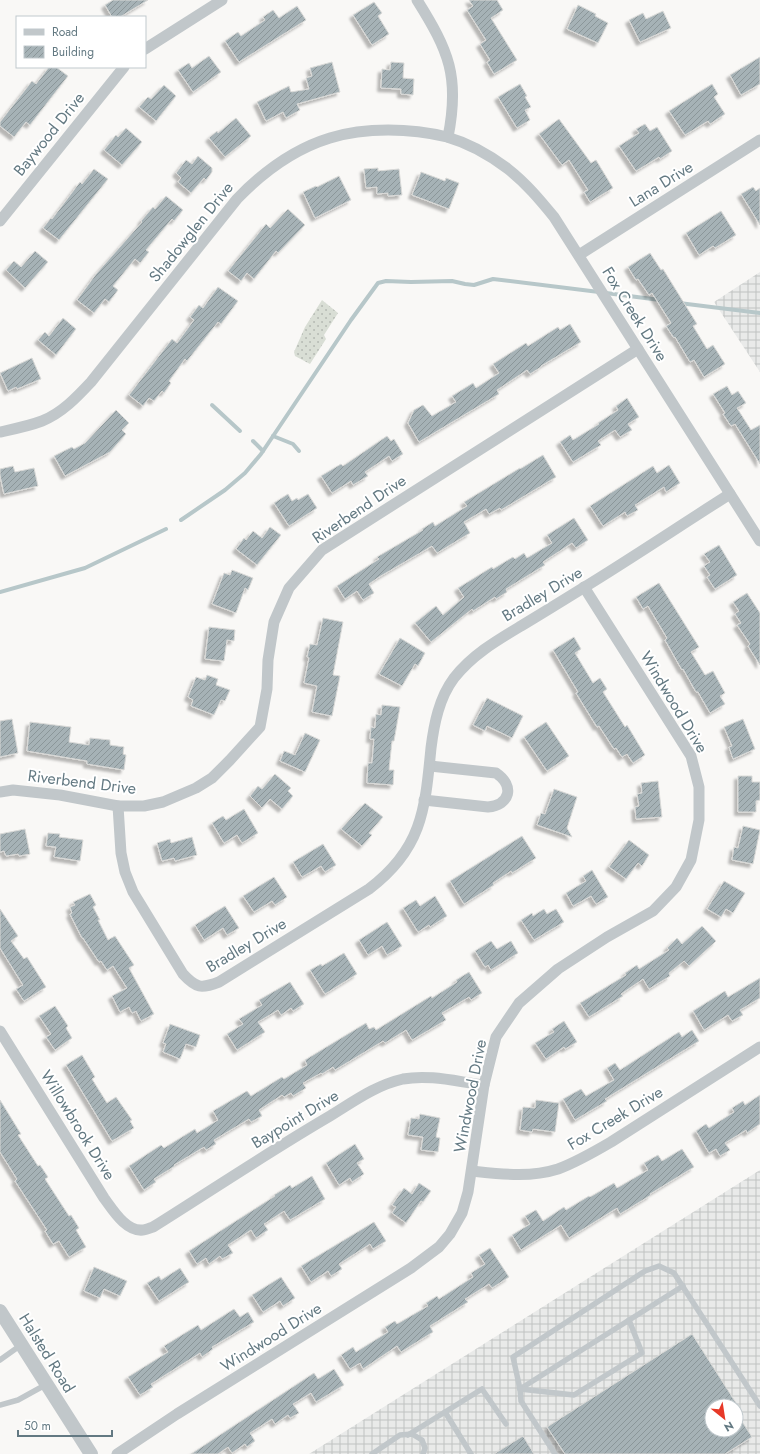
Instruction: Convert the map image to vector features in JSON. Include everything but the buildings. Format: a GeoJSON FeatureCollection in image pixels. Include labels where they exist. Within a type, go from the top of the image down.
{"type":"FeatureCollection","features":[{"type":"Feature","properties":{"kind":"street"},"geometry":{"type":"LineString","coordinates":[[146,47],[222,0]]}},
{"type":"Feature","properties":{"kind":"street"},"geometry":{"type":"LineString","coordinates":[[417,0],[439,36],[447,55],[451,72],[453,105],[448,137]]}},
{"type":"Feature","properties":{"kind":"street","name":"Baywood Drive"},"geometry":{"type":"LineString","coordinates":[[0,221],[123,68]]}},
{"type":"Feature","properties":{"kind":"street","name":"Shadowglen Drive"},"geometry":{"type":"LineString","coordinates":[[0,432],[43,421],[60,412],[74,400],[91,382],[237,199],[252,183],[288,157],[309,146],[330,138],[371,131],[395,130],[448,137]]}},
{"type":"Feature","properties":{"kind":"street","name":"Fox Creek Drive"},"geometry":{"type":"LineString","coordinates":[[448,137],[488,156],[518,176],[537,195],[554,217],[760,541]]}},
{"type":"Feature","properties":{"kind":"street","name":"Lana Drive"},"geometry":{"type":"LineString","coordinates":[[579,255],[760,140]]}},
{"type":"Feature","properties":{"kind":"street","name":"Riverbend Drive"},"geometry":{"type":"LineString","coordinates":[[0,792],[13,790],[44,793],[118,806],[144,806],[163,802],[196,788],[212,778],[260,727],[267,689],[268,660],[274,622],[289,588],[322,550],[638,349]]}},
{"type":"Feature","properties":{"kind":"street","name":"Bradley Drive"},"geometry":{"type":"LineString","coordinates":[[118,806],[125,872],[133,892],[183,974],[195,986],[207,987],[219,982],[369,888],[382,879],[396,865],[415,836],[421,821],[430,766],[433,733],[444,694],[454,678],[467,663],[492,644],[730,494]]}},
{"type":"Feature","properties":{"kind":"street","name":"Windwood Drive"},"geometry":{"type":"LineString","coordinates":[[117,1454],[177,1414],[411,1268],[439,1247],[450,1234],[462,1213],[468,1192],[484,1085],[496,1037],[519,1003],[558,969],[607,937],[653,911],[676,887],[691,860],[699,820],[699,787],[691,756],[584,587]]}},
{"type":"Feature","properties":{"kind":"street"},"geometry":{"type":"LineString","coordinates":[[424,800],[488,807],[496,806],[503,802],[507,794],[508,785],[503,778],[496,773],[430,766]]}},
{"type":"Feature","properties":{"kind":"street","name":"Willowbrook Drive"},"geometry":{"type":"LineString","coordinates":[[0,1031],[104,1198],[123,1222],[136,1229]]}},
{"type":"Feature","properties":{"kind":"street","name":"Fox Creek Drive"},"geometry":{"type":"LineString","coordinates":[[472,1171],[522,1175],[540,1173],[565,1166],[611,1142],[760,1047]]}},
{"type":"Feature","properties":{"kind":"street","name":"Baypoint Drive"},"geometry":{"type":"LineString","coordinates":[[136,1229],[143,1230],[153,1227],[278,1147],[383,1085],[404,1079],[423,1078],[441,1078],[484,1085]]}},
{"type":"Feature","properties":{"kind":"street","name":"Halsted Road"},"geometry":{"type":"LineString","coordinates":[[0,1311],[91,1454]]}},
{"type":"Feature","properties":{"kind":"lane"},"geometry":{"type":"LineString","coordinates":[[555,1454],[521,1401],[520,1389],[512,1357],[645,1271],[659,1266],[674,1273],[760,1406]]}},
{"type":"Feature","properties":{"kind":"lane"},"geometry":{"type":"LineString","coordinates":[[520,1389],[683,1286]]}},
{"type":"Feature","properties":{"kind":"lane"},"geometry":{"type":"LineString","coordinates":[[520,1389],[574,1395],[642,1353],[629,1320]]}},
{"type":"Feature","properties":{"kind":"lane"},"geometry":{"type":"LineString","coordinates":[[0,1360],[22,1345]]}},
{"type":"Feature","properties":{"kind":"lane"},"geometry":{"type":"LineString","coordinates":[[0,1405],[18,1400],[47,1384]]}},
{"type":"Feature","properties":{"kind":"lane"},"geometry":{"type":"LineString","coordinates":[[408,1435],[482,1389],[506,1424]]}},
{"type":"Feature","properties":{"kind":"lane"},"geometry":{"type":"LineString","coordinates":[[445,1412],[471,1454]]}},
{"type":"Feature","properties":{"kind":"lane"},"geometry":{"type":"LineString","coordinates":[[372,1454],[400,1435],[412,1434],[422,1440],[425,1448],[423,1454]]}},
{"type":"Feature","properties":{"kind":"shaded area"},"geometry":{"type":"Polygon","coordinates":[[[760,272],[760,372],[714,302],[760,272]]]}},
{"type":"Feature","properties":{"kind":"shaded area"},"geometry":{"type":"Polygon","coordinates":[[[322,300],[338,313],[324,335],[326,339],[310,364],[295,356],[294,352],[305,327],[322,300]]]}},
{"type":"Feature","properties":{"kind":"shaded area"},"geometry":{"type":"Polygon","coordinates":[[[760,1170],[760,1454],[309,1454],[760,1170]]]}},
{"type":"Feature","properties":{"kind":"waterway"},"geometry":{"type":"LineString","coordinates":[[181,520],[225,490],[245,473],[261,454],[351,320],[378,283],[386,281],[452,281],[474,285],[493,279],[599,292]]}},
{"type":"Feature","properties":{"kind":"waterway"},"geometry":{"type":"LineString","coordinates":[[606,293],[660,300]]}},
{"type":"Feature","properties":{"kind":"waterway"},"geometry":{"type":"LineString","coordinates":[[679,303],[760,313]]}},
{"type":"Feature","properties":{"kind":"waterway"},"geometry":{"type":"LineString","coordinates":[[212,405],[240,431]]}},
{"type":"Feature","properties":{"kind":"waterway"},"geometry":{"type":"LineString","coordinates":[[273,436],[293,444],[299,451]]}},
{"type":"Feature","properties":{"kind":"waterway"},"geometry":{"type":"LineString","coordinates":[[253,441],[263,451]]}},
{"type":"Feature","properties":{"kind":"waterway"},"geometry":{"type":"LineString","coordinates":[[0,592],[85,568],[166,529]]}}]}
